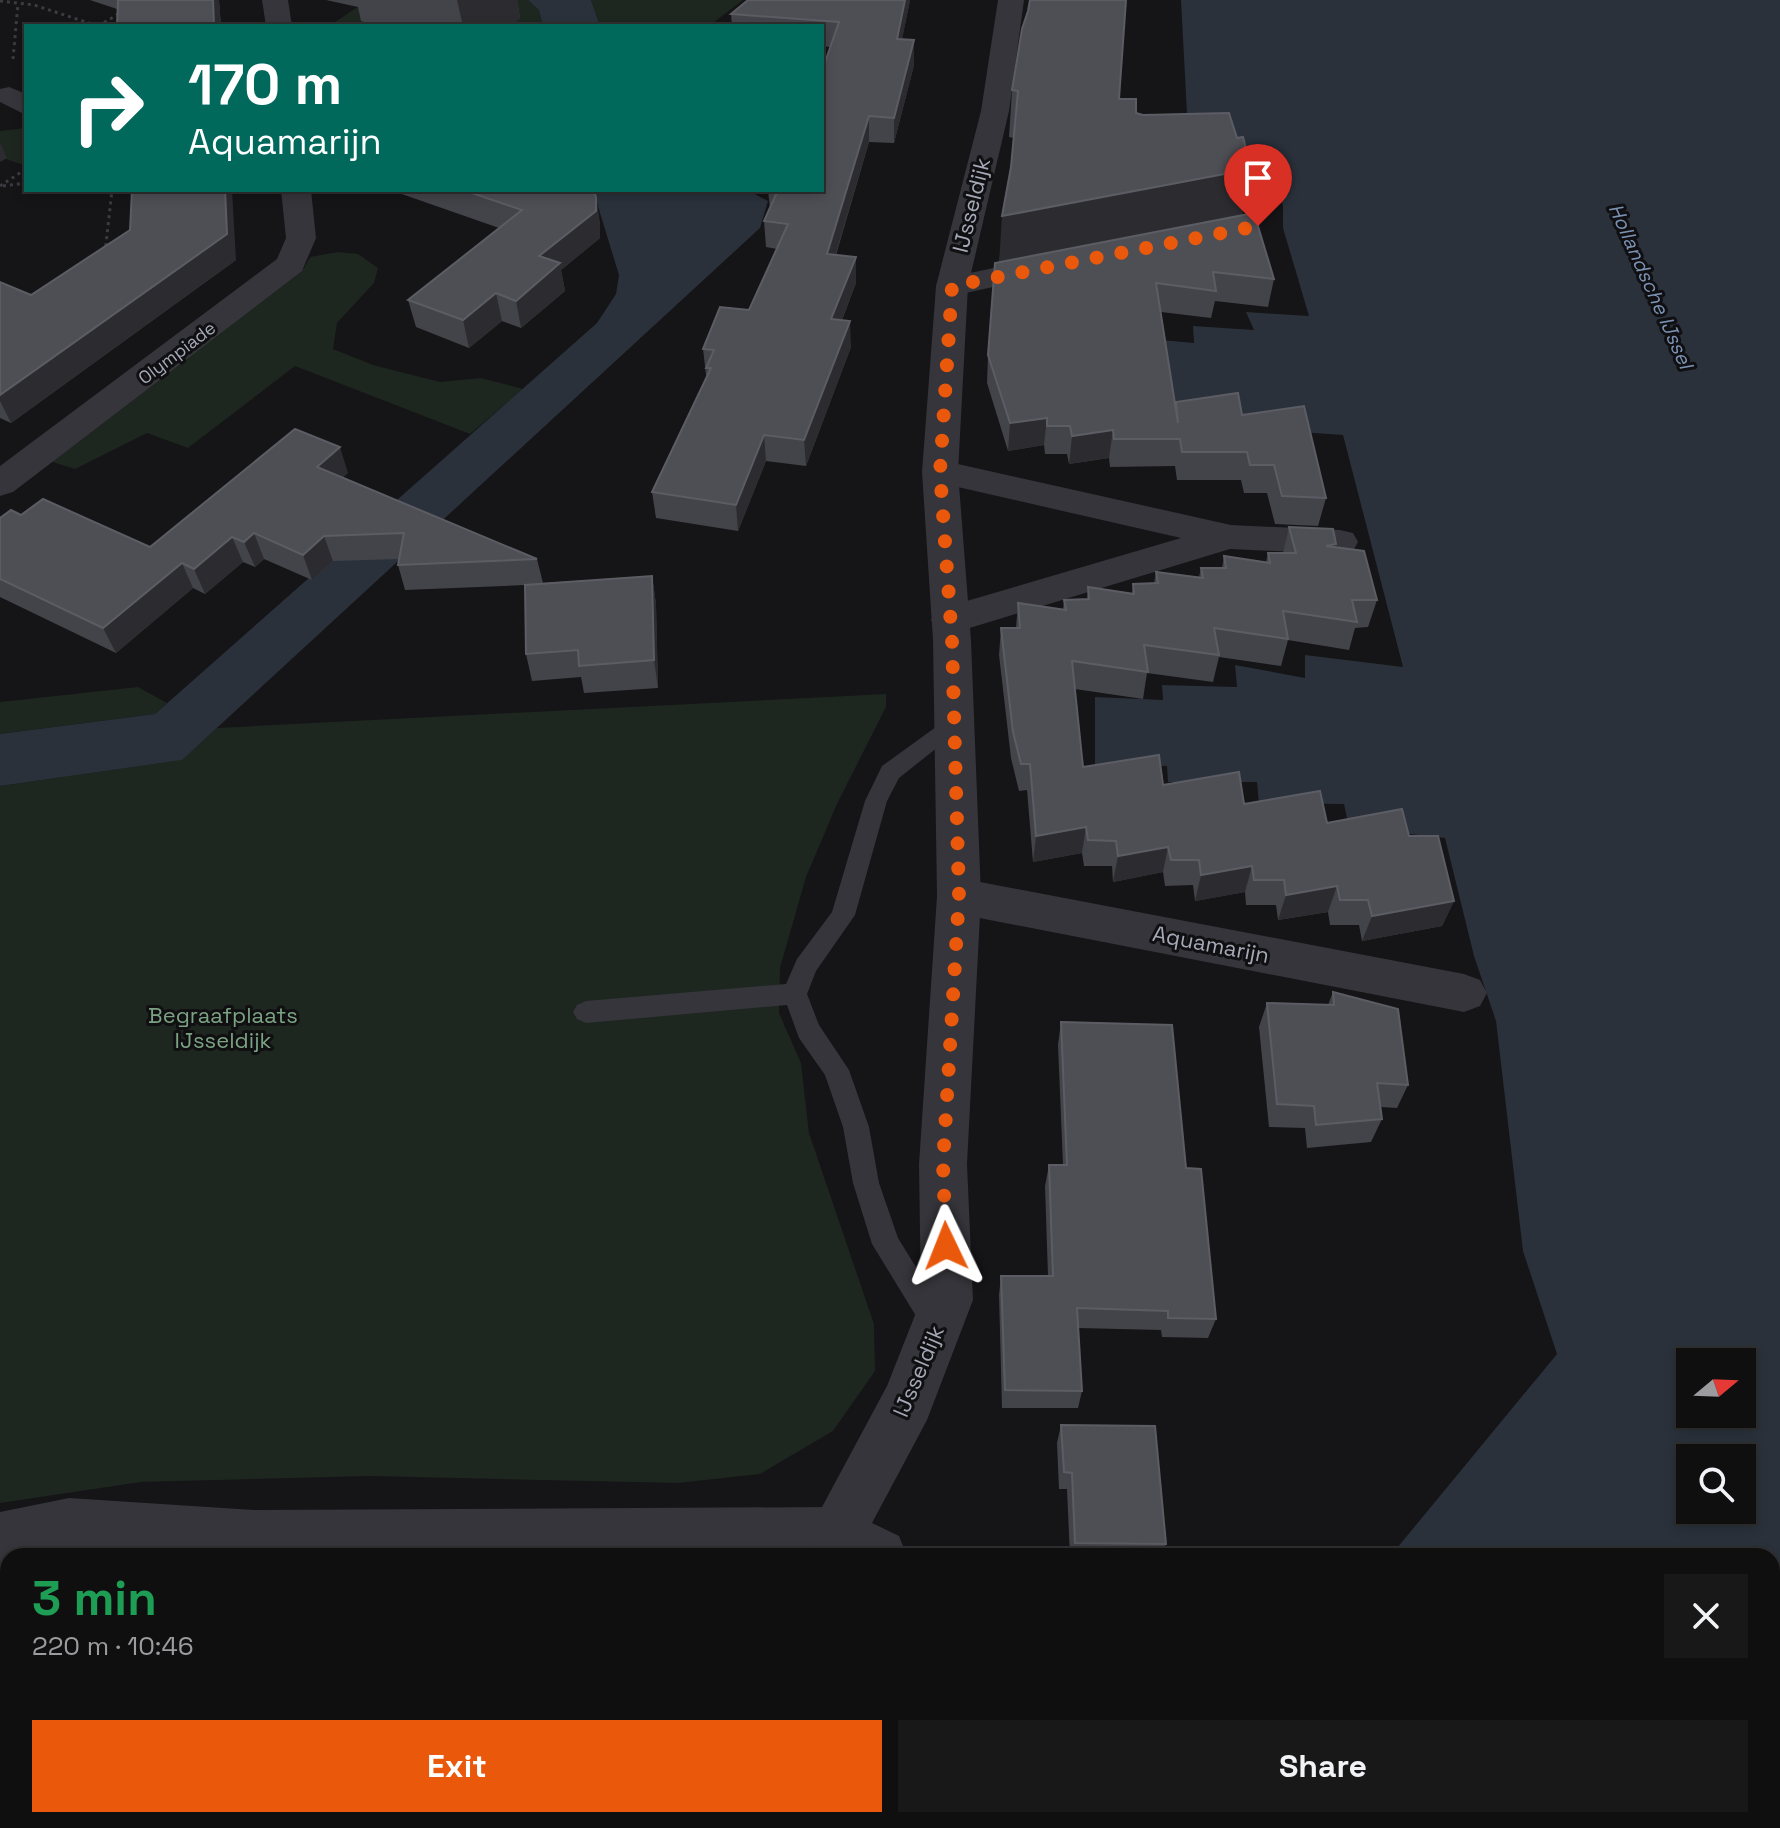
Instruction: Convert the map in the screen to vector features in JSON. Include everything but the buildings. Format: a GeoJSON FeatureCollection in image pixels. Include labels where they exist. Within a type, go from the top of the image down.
{"type":"FeatureCollection","features":[{"type":"Feature","properties":{"kind":"street"},"geometry":{"type":"LineString","coordinates":[[275,0],[279,24]]}},
{"type":"Feature","properties":{"kind":"street","name":"IJsseldijk"},"geometry":{"type":"LineString","coordinates":[[857,1546],[947,1300],[943,1164],[959,896],[950,620],[940,472],[952,286],[995,111],[1011,0]]}},
{"type":"Feature","properties":{"kind":"street","name":"Olympiade"},"geometry":{"type":"LineString","coordinates":[[0,484],[15,456],[291,264],[301,238],[296,192]]}},
{"type":"Feature","properties":{"kind":"street"},"geometry":{"type":"LineString","coordinates":[[952,286],[1079,260]]}},
{"type":"Feature","properties":{"kind":"street"},"geometry":{"type":"LineString","coordinates":[[940,472],[1231,537],[1340,542]]}},
{"type":"Feature","properties":{"kind":"street"},"geometry":{"type":"LineString","coordinates":[[950,620],[1231,537]]}},
{"type":"Feature","properties":{"kind":"street","name":"Aquamarijn"},"geometry":{"type":"LineString","coordinates":[[959,896],[1464,993]]}},
{"type":"Feature","properties":{"kind":"street"},"geometry":{"type":"LineString","coordinates":[[0,1540],[69,1526],[254,1538],[857,1546]]}},
{"type":"Feature","properties":{"kind":"lane"},"geometry":{"type":"LineString","coordinates":[[938,1326],[886,1244],[866,1183],[856,1127],[836,1070],[808,1030],[795,994],[806,966],[843,915],[876,801],[890,772],[954,722]]}},
{"type":"Feature","properties":{"kind":"lane"},"geometry":{"type":"LineString","coordinates":[[586,1012],[795,994]]}},
{"type":"Feature","properties":{"kind":"path"},"geometry":{"type":"LineString","coordinates":[[0,1],[34,5],[92,24]]}},
{"type":"Feature","properties":{"kind":"path"},"geometry":{"type":"LineString","coordinates":[[18,4],[18,100]]}},
{"type":"Feature","properties":{"kind":"path"},"geometry":{"type":"LineString","coordinates":[[101,24],[131,6]]}},
{"type":"Feature","properties":{"kind":"path"},"geometry":{"type":"LineString","coordinates":[[0,186],[24,170]]}},
{"type":"Feature","properties":{"kind":"path"},"geometry":{"type":"LineString","coordinates":[[0,186],[24,183]]}},
{"type":"Feature","properties":{"kind":"path"},"geometry":{"type":"LineString","coordinates":[[104,258],[112,192]]}},
{"type":"Feature","properties":{"kind":"green space"},"geometry":{"type":"Polygon","coordinates":[[[368,0],[528,0],[539,10],[542,24],[332,24],[368,0]]]}},
{"type":"Feature","properties":{"kind":"green space"},"geometry":{"type":"Polygon","coordinates":[[[591,0],[743,0],[712,24],[599,24],[591,0]]]}},
{"type":"Feature","properties":{"kind":"green space"},"geometry":{"type":"Polygon","coordinates":[[[24,128],[24,162],[0,157],[0,131],[24,128]]]}},
{"type":"Feature","properties":{"kind":"green space"},"geometry":{"type":"Polygon","coordinates":[[[338,252],[358,254],[378,268],[374,283],[337,323],[333,349],[373,365],[440,382],[481,378],[523,389],[470,434],[295,366],[188,448],[147,433],[75,469],[49,461],[304,268],[310,257],[338,252]]]}},
{"type":"Feature","properties":{"kind":"green space"},"geometry":{"type":"Polygon","coordinates":[[[138,687],[167,703],[155,714],[0,734],[0,702],[138,687]]]}},
{"type":"Feature","properties":{"kind":"green space","name":"Begraafplaats IJsseldijk"},"geometry":{"type":"Polygon","coordinates":[[[886,694],[886,707],[837,804],[806,877],[780,968],[779,1013],[801,1063],[809,1133],[874,1324],[875,1371],[833,1431],[760,1474],[678,1483],[370,1476],[141,1482],[0,1503],[0,786],[181,760],[217,728],[886,694]]]}},
{"type":"Feature","properties":{"kind":"water"},"geometry":{"type":"Polygon","coordinates":[[[528,0],[591,0],[599,24],[542,24],[539,10],[528,0]]]}},
{"type":"Feature","properties":{"kind":"water","name":"Hollandsche IJssel"},"geometry":{"type":"Polygon","coordinates":[[[1181,0],[1780,0],[1780,1548],[1397,1548],[1557,1354],[1523,1251],[1496,1021],[1474,956],[1445,838],[1349,827],[1344,804],[1259,803],[1257,782],[1168,782],[1167,766],[1095,764],[1095,697],[1163,700],[1162,685],[1237,687],[1235,665],[1305,678],[1305,655],[1403,667],[1343,435],[1256,429],[1182,414],[1179,401],[1114,401],[1139,338],[1194,343],[1193,326],[1254,330],[1246,312],[1309,316],[1283,228],[1283,207],[1273,160],[1187,114],[1181,0]]]}},
{"type":"Feature","properties":{"kind":"water"},"geometry":{"type":"Polygon","coordinates":[[[594,192],[751,192],[768,201],[760,228],[182,760],[0,786],[0,734],[155,714],[597,323],[616,294],[619,275],[594,192]]]}},
{"type":"Feature","properties":{"kind":"route"},"geometry":{"type":"LineString","coordinates":[[946,1246],[943,1164],[959,896],[952,640],[940,472],[952,286],[1258,226]]}}]}
